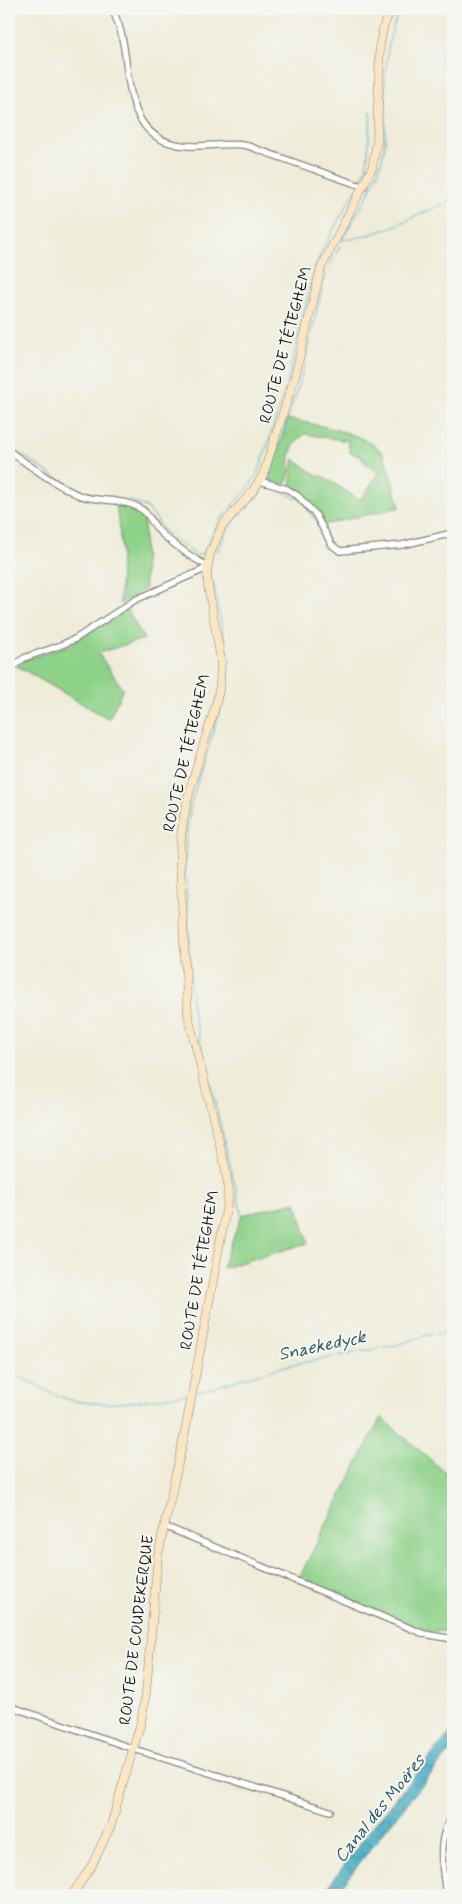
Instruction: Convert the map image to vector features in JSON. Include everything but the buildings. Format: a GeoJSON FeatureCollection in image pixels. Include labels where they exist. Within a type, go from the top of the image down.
{"type":"FeatureCollection","features":[{"type":"Feature","properties":{"kind":"main road","name":"ROUTE DE TÉTEGHEM"},"geometry":{"type":"LineString","coordinates":[[193,1388],[229,1191],[225,1166],[189,1020],[180,866],[183,818],[220,686],[220,651],[208,589],[208,567],[212,546],[222,526],[260,481],[294,381],[319,271],[364,187],[375,157],[379,49],[384,25],[391,9]]}},
{"type":"Feature","properties":{"kind":"main road","name":"ROUTE DE COUDEKERQUE"},"geometry":{"type":"LineString","coordinates":[[72,1895],[92,1865],[108,1833],[120,1798],[145,1704],[156,1569],[193,1388]]}},
{"type":"Feature","properties":{"kind":"street"},"geometry":{"type":"LineString","coordinates":[[112,9],[122,35],[128,78],[136,111],[144,125],[157,136],[167,142],[181,145],[233,144],[253,147],[364,187]]}},
{"type":"Feature","properties":{"kind":"street"},"geometry":{"type":"LineString","coordinates":[[9,451],[79,495],[92,499],[128,504],[139,508],[148,515],[157,529],[165,536],[208,567]]}},
{"type":"Feature","properties":{"kind":"street"},"geometry":{"type":"LineString","coordinates":[[260,481],[287,489],[301,498],[315,514],[332,545],[340,551],[402,545],[453,533]]}},
{"type":"Feature","properties":{"kind":"street"},"geometry":{"type":"LineString","coordinates":[[9,670],[24,658],[75,639],[134,600],[208,567]]}},
{"type":"Feature","properties":{"kind":"street"},"geometry":{"type":"LineString","coordinates":[[164,1526],[424,1634],[453,1638]]}},
{"type":"Feature","properties":{"kind":"street"},"geometry":{"type":"LineString","coordinates":[[9,1706],[134,1749],[330,1811]]}},
{"type":"Feature","properties":{"kind":"street"},"geometry":{"type":"LineString","coordinates":[[446,1895],[441,1843],[445,1828],[453,1816]]}},
{"type":"Feature","properties":{"kind":"green space"},"geometry":{"type":"Polygon","coordinates":[[[287,419],[354,435],[377,447],[384,455],[400,507],[323,525],[291,489],[294,459],[319,477],[321,475],[360,500],[379,473],[362,460],[362,457],[350,453],[348,441],[305,434],[292,448],[288,479],[284,485],[277,485],[269,479],[287,419]]]}},
{"type":"Feature","properties":{"kind":"green space"},"geometry":{"type":"Polygon","coordinates":[[[116,504],[131,507],[144,513],[145,589],[120,604],[121,546],[116,504]]]}},
{"type":"Feature","properties":{"kind":"green space"},"geometry":{"type":"Polygon","coordinates":[[[126,608],[144,639],[98,653],[123,689],[109,719],[17,666],[22,661],[69,645],[126,608]]]}},
{"type":"Feature","properties":{"kind":"green space"},"geometry":{"type":"Polygon","coordinates":[[[296,1202],[308,1243],[223,1268],[242,1215],[296,1202]]]}},
{"type":"Feature","properties":{"kind":"green space"},"geometry":{"type":"Polygon","coordinates":[[[381,1417],[453,1479],[453,1609],[444,1631],[425,1631],[299,1578],[381,1417]]]}},
{"type":"Feature","properties":{"kind":"water"},"geometry":{"type":"Polygon","coordinates":[[[453,1729],[453,1748],[386,1829],[335,1895],[322,1895],[372,1827],[453,1729]]]}},
{"type":"Feature","properties":{"kind":"waterway"},"geometry":{"type":"LineString","coordinates":[[342,240],[379,170],[385,143],[385,74],[387,57],[394,24],[400,9]]}},
{"type":"Feature","properties":{"kind":"waterway"},"geometry":{"type":"LineString","coordinates":[[360,181],[367,166],[371,111]]}},
{"type":"Feature","properties":{"kind":"waterway"},"geometry":{"type":"LineString","coordinates":[[127,500],[148,508],[165,532],[194,554],[204,553],[220,520],[250,486],[260,468],[287,384],[312,278],[321,252],[356,189]]}},
{"type":"Feature","properties":{"kind":"waterway"},"geometry":{"type":"LineString","coordinates":[[342,240],[384,230],[453,200]]}},
{"type":"Feature","properties":{"kind":"waterway"},"geometry":{"type":"LineString","coordinates":[[270,481],[269,479],[300,380],[326,273],[340,246]]}},
{"type":"Feature","properties":{"kind":"waterway"},"geometry":{"type":"LineString","coordinates":[[9,447],[73,489],[87,494],[111,498]]}},
{"type":"Feature","properties":{"kind":"waterway"},"geometry":{"type":"LineString","coordinates":[[217,552],[229,527],[265,488],[278,489],[297,499]]}},
{"type":"Feature","properties":{"kind":"waterway"},"geometry":{"type":"LineString","coordinates":[[307,509],[315,520]]}},
{"type":"Feature","properties":{"kind":"waterway"},"geometry":{"type":"LineString","coordinates":[[323,534],[334,556]]}},
{"type":"Feature","properties":{"kind":"waterway"},"geometry":{"type":"LineString","coordinates":[[213,582],[227,654],[220,710],[191,803],[187,829],[185,854],[192,1008],[242,1215]]}},
{"type":"Feature","properties":{"kind":"waterway","name":"Snaekedyck"},"geometry":{"type":"LineString","coordinates":[[197,1392],[285,1366],[396,1345],[424,1336],[453,1331]]}},
{"type":"Feature","properties":{"kind":"waterway","name":"Snaekedyck"},"geometry":{"type":"LineString","coordinates":[[9,1372],[61,1397],[90,1403],[123,1403],[186,1394]]}},
{"type":"Feature","properties":{"kind":"water label","name":"Canal des Moëres"},"geometry":{"type":"Point","coordinates":[380,1809]}}]}
